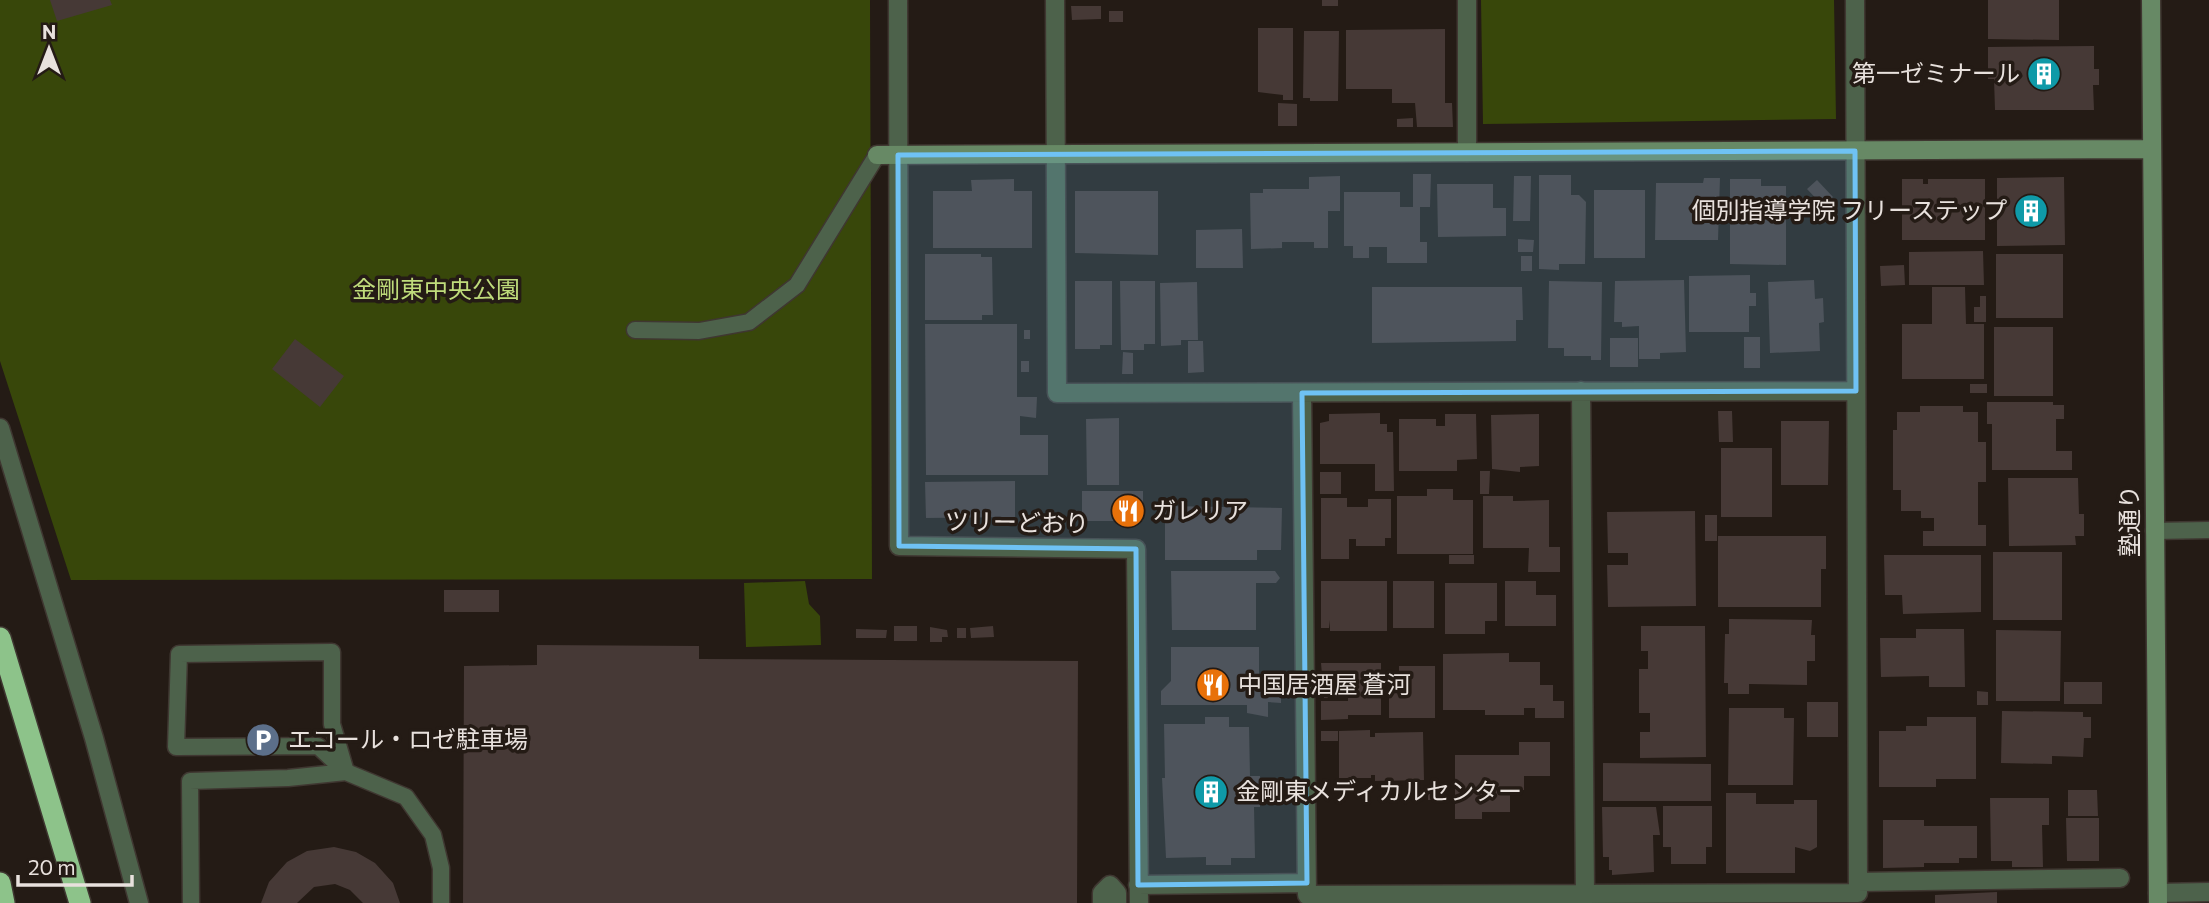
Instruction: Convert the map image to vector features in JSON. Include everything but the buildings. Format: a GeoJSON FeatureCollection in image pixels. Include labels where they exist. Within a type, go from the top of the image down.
{"type":"FeatureCollection","features":[{"type":"Feature","properties":{"kind":"highway"},"geometry":{"type":"LineString","coordinates":[[0,638],[80,903]]}},
{"type":"Feature","properties":{"kind":"highway"},"geometry":{"type":"LineString","coordinates":[[0,883],[5,903]]}},
{"type":"Feature","properties":{"kind":"street"},"geometry":{"type":"LineString","coordinates":[[898,0],[898,155]]}},
{"type":"Feature","properties":{"kind":"street"},"geometry":{"type":"LineString","coordinates":[[1055,0],[1057,393],[1856,391]]}},
{"type":"Feature","properties":{"kind":"street"},"geometry":{"type":"LineString","coordinates":[[1467,0],[1467,152]]}},
{"type":"Feature","properties":{"kind":"street"},"geometry":{"type":"LineString","coordinates":[[1302,393],[1307,895],[1858,893],[1855,0]]}},
{"type":"Feature","properties":{"kind":"street","name":"塾通り"},"geometry":{"type":"LineString","coordinates":[[2151,0],[2158,898]]}},
{"type":"Feature","properties":{"kind":"street"},"geometry":{"type":"LineString","coordinates":[[877,155],[2152,149]]}},
{"type":"Feature","properties":{"kind":"street","name":"ツリーどおり"},"geometry":{"type":"LineString","coordinates":[[898,155],[899,546],[1136,549],[1138,894]]}},
{"type":"Feature","properties":{"kind":"street"},"geometry":{"type":"LineString","coordinates":[[1581,391],[1585,894]]}},
{"type":"Feature","properties":{"kind":"street"},"geometry":{"type":"LineString","coordinates":[[0,428],[94,738],[139,903]]}},
{"type":"Feature","properties":{"kind":"street"},"geometry":{"type":"LineString","coordinates":[[1858,882],[2120,878]]}},
{"type":"Feature","properties":{"kind":"street"},"geometry":{"type":"LineString","coordinates":[[1138,894],[1307,883]]}},
{"type":"Feature","properties":{"kind":"street"},"geometry":{"type":"LineString","coordinates":[[1102,903],[1102,893],[1110,885],[1117,893],[1117,903]]}},
{"type":"Feature","properties":{"kind":"street"},"geometry":{"type":"LineString","coordinates":[[2158,898],[2209,892]]}},
{"type":"Feature","properties":{"kind":"lane"},"geometry":{"type":"LineString","coordinates":[[635,330],[699,331],[749,322],[797,285],[877,155]]}},
{"type":"Feature","properties":{"kind":"lane"},"geometry":{"type":"LineString","coordinates":[[2154,531],[2209,530]]}},
{"type":"Feature","properties":{"kind":"lane"},"geometry":{"type":"LineString","coordinates":[[346,772],[332,724],[332,652],[179,654],[176,747],[318,746],[346,772],[405,797],[433,835],[441,868],[441,903]]}},
{"type":"Feature","properties":{"kind":"lane"},"geometry":{"type":"LineString","coordinates":[[191,903],[190,781],[288,778],[346,772]]}},
{"type":"Feature","properties":{"kind":"highlighted area"},"geometry":{"type":"Polygon","coordinates":[[[1855,151],[1856,391],[1302,393],[1307,883],[1138,885],[1136,549],[899,546],[898,155],[1855,151]]]}},
{"type":"Feature","properties":{"kind":"green space","name":"金剛東中央公園"},"geometry":{"type":"Polygon","coordinates":[[[0,0],[870,0],[872,579],[71,580],[0,361],[0,0]]]}},
{"type":"Feature","properties":{"kind":"green space"},"geometry":{"type":"Polygon","coordinates":[[[1481,0],[1834,0],[1836,119],[1483,124],[1481,0]]]}},
{"type":"Feature","properties":{"kind":"green space"},"geometry":{"type":"Polygon","coordinates":[[[805,581],[809,604],[820,616],[821,645],[746,647],[744,583],[805,581]]]}},
{"type":"Feature","properties":{"kind":"place","name":"第一ゼミナール"},"geometry":{"type":"Point","coordinates":[2044,74]}},
{"type":"Feature","properties":{"kind":"place","name":"個別指導学院 フリーステップ"},"geometry":{"type":"Point","coordinates":[2031,211]}},
{"type":"Feature","properties":{"kind":"place","name":"ガレリア"},"geometry":{"type":"Point","coordinates":[1128,511]}},
{"type":"Feature","properties":{"kind":"place","name":"中国居酒屋 蒼河"},"geometry":{"type":"Point","coordinates":[1213,685]}},
{"type":"Feature","properties":{"kind":"place","name":"エコール・ロゼ駐車場"},"geometry":{"type":"Point","coordinates":[263,740]}},
{"type":"Feature","properties":{"kind":"place","name":"金剛東メディカルセンター"},"geometry":{"type":"Point","coordinates":[1211,792]}}]}
